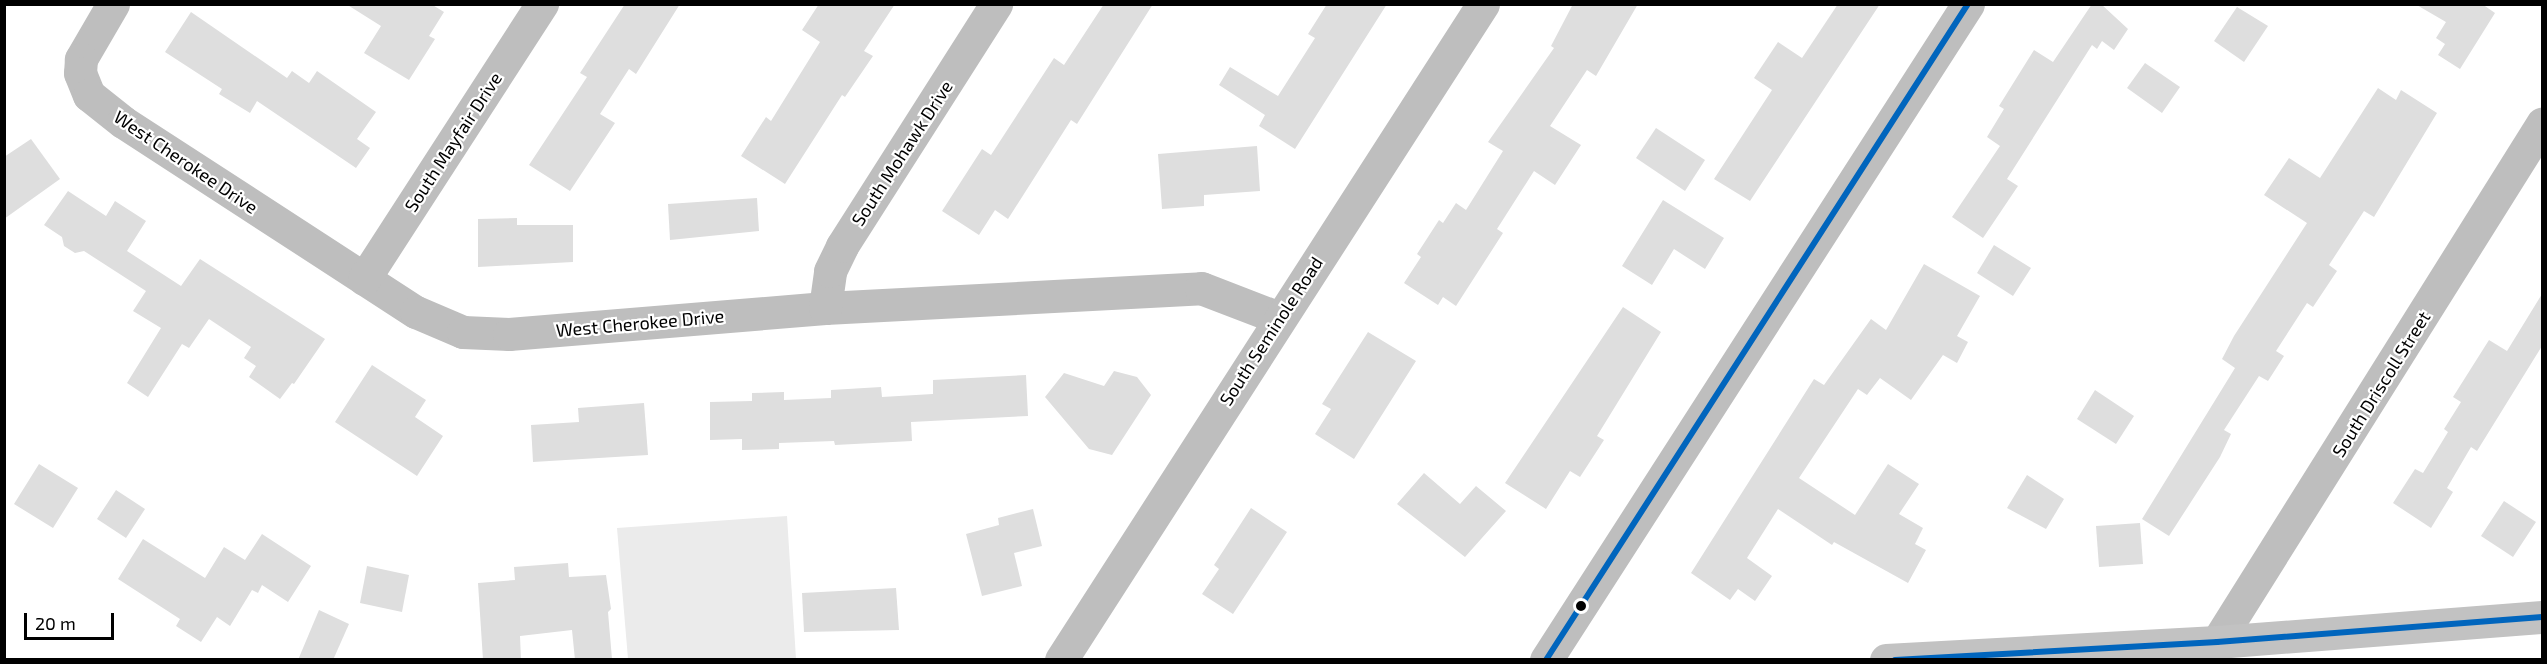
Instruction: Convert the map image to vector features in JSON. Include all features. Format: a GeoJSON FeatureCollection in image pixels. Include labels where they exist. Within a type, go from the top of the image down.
{"type":"FeatureCollection","features":[{"type":"Feature","properties":{"kind":"main road"},"geometry":{"type":"LineString","coordinates":[[1886,660],[2217,642],[2542,617]]}},
{"type":"Feature","properties":{"kind":"street","name":"West Cherokee Drive"},"geometry":{"type":"LineString","coordinates":[[112,4],[89,41],[80,74],[89,95],[123,122],[364,279],[439,325],[463,332],[509,334],[825,308],[1201,288],[1279,318]]}},
{"type":"Feature","properties":{"kind":"street","name":"South Mayfair Drive"},"geometry":{"type":"LineString","coordinates":[[364,279],[542,4]]}},
{"type":"Feature","properties":{"kind":"street","name":"South Mohawk Drive"},"geometry":{"type":"LineString","coordinates":[[825,308],[830,271],[842,246],[996,4]]}},
{"type":"Feature","properties":{"kind":"street","name":"South Seminole Road"},"geometry":{"type":"LineString","coordinates":[[1061,660],[1483,4]]}},
{"type":"Feature","properties":{"kind":"street"},"geometry":{"type":"LineString","coordinates":[[1546,660],[1968,4]]}},
{"type":"Feature","properties":{"kind":"street","name":"South Driscoll Street"},"geometry":{"type":"LineString","coordinates":[[2217,642],[2542,124]]}},
{"type":"Feature","properties":{"kind":"shaded area"},"geometry":{"type":"Polygon","coordinates":[[[787,516],[796,659],[628,659],[617,528],[787,516]]]}},
{"type":"Feature","properties":{"kind":"building"},"geometry":{"type":"Polygon","coordinates":[[[346,4],[431,4],[444,12],[429,36],[435,39],[409,80],[364,53],[381,26],[346,4]]]}},
{"type":"Feature","properties":{"kind":"building"},"geometry":{"type":"Polygon","coordinates":[[[625,4],[680,4],[636,74],[629,69],[600,114],[615,123],[570,191],[529,165],[587,77],[580,73],[625,4]]]}},
{"type":"Feature","properties":{"kind":"building"},"geometry":{"type":"Polygon","coordinates":[[[819,4],[895,4],[864,51],[873,56],[845,97],[842,95],[785,184],[741,156],[766,117],[771,121],[820,42],[802,30],[819,4]]]}},
{"type":"Feature","properties":{"kind":"building"},"geometry":{"type":"Polygon","coordinates":[[[1104,4],[1153,4],[1077,124],[1071,120],[1008,219],[995,210],[979,235],[942,211],[982,149],[991,155],[1054,58],[1064,65],[1104,4]]]}},
{"type":"Feature","properties":{"kind":"building"},"geometry":{"type":"Polygon","coordinates":[[[1327,4],[1387,4],[1295,149],[1259,126],[1265,115],[1219,85],[1230,67],[1278,96],[1315,38],[1308,34],[1327,4]]]}},
{"type":"Feature","properties":{"kind":"building"},"geometry":{"type":"Polygon","coordinates":[[[1573,4],[1638,4],[1596,76],[1587,70],[1550,126],[1581,145],[1555,185],[1534,171],[1497,229],[1503,233],[1456,306],[1443,297],[1438,305],[1404,283],[1421,257],[1417,254],[1439,220],[1443,223],[1456,203],[1466,210],[1503,151],[1488,142],[1554,48],[1551,46],[1573,4]]]}},
{"type":"Feature","properties":{"kind":"building"},"geometry":{"type":"Polygon","coordinates":[[[1838,4],[1880,4],[1750,201],[1714,179],[1772,90],[1754,78],[1778,42],[1802,58],[1838,4]]]}},
{"type":"Feature","properties":{"kind":"building"},"geometry":{"type":"Polygon","coordinates":[[[2092,4],[2101,4],[2128,29],[2114,50],[2102,41],[2097,49],[2092,45],[2007,179],[2018,186],[1983,238],[1952,217],[2000,146],[1987,137],[2004,109],[1999,106],[2034,50],[2053,62],[2092,4]]]}},
{"type":"Feature","properties":{"kind":"building"},"geometry":{"type":"Polygon","coordinates":[[[2415,4],[2482,4],[2495,13],[2460,69],[2438,55],[2445,44],[2436,38],[2446,22],[2415,4]]]}},
{"type":"Feature","properties":{"kind":"building"},"geometry":{"type":"Polygon","coordinates":[[[2237,7],[2268,26],[2244,62],[2214,41],[2237,7]]]}},
{"type":"Feature","properties":{"kind":"building"},"geometry":{"type":"Polygon","coordinates":[[[191,12],[287,78],[292,71],[309,83],[317,71],[376,112],[357,139],[370,148],[356,168],[257,101],[250,113],[219,94],[222,89],[165,52],[191,12]]]}},
{"type":"Feature","properties":{"kind":"building"},"geometry":{"type":"Polygon","coordinates":[[[2145,63],[2180,87],[2162,113],[2127,88],[2145,63]]]}},
{"type":"Feature","properties":{"kind":"building"},"geometry":{"type":"Polygon","coordinates":[[[2378,88],[2396,100],[2401,90],[2437,113],[2374,217],[2364,211],[2329,265],[2337,271],[2313,307],[2307,303],[2276,351],[2284,356],[2268,381],[2259,376],[2224,430],[2231,434],[2220,457],[2169,536],[2142,519],[2235,368],[2222,359],[2234,336],[2307,223],[2264,195],[2289,158],[2320,178],[2378,88]]]}},
{"type":"Feature","properties":{"kind":"building"},"geometry":{"type":"Polygon","coordinates":[[[1656,128],[1705,160],[1685,191],[1636,158],[1656,128]]]}},
{"type":"Feature","properties":{"kind":"building"},"geometry":{"type":"Polygon","coordinates":[[[31,139],[60,179],[4,219],[4,157],[31,139]]]}},
{"type":"Feature","properties":{"kind":"building"},"geometry":{"type":"Polygon","coordinates":[[[1257,146],[1260,191],[1204,195],[1204,206],[1162,209],[1158,154],[1257,146]]]}},
{"type":"Feature","properties":{"kind":"building"},"geometry":{"type":"Polygon","coordinates":[[[68,191],[106,216],[115,201],[146,221],[127,251],[181,286],[200,259],[325,339],[294,384],[292,383],[280,399],[249,377],[256,366],[244,358],[251,347],[209,319],[189,348],[182,344],[148,397],[127,383],[161,328],[133,311],[146,291],[84,251],[75,253],[64,246],[62,237],[44,225],[68,191]]]}},
{"type":"Feature","properties":{"kind":"building"},"geometry":{"type":"Polygon","coordinates":[[[757,198],[759,231],[670,240],[668,204],[757,198]]]}},
{"type":"Feature","properties":{"kind":"building"},"geometry":{"type":"Polygon","coordinates":[[[1663,200],[1724,238],[1705,269],[1674,249],[1652,285],[1622,266],[1663,200]]]}},
{"type":"Feature","properties":{"kind":"building"},"geometry":{"type":"Polygon","coordinates":[[[517,218],[517,225],[573,225],[573,262],[478,267],[478,219],[517,218]]]}},
{"type":"Feature","properties":{"kind":"building"},"geometry":{"type":"Polygon","coordinates":[[[1994,245],[2031,268],[2013,296],[1977,273],[1994,245]]]}},
{"type":"Feature","properties":{"kind":"building"},"geometry":{"type":"Polygon","coordinates":[[[1924,264],[1980,296],[1957,336],[1968,342],[1957,363],[1943,355],[1911,400],[1880,378],[1867,395],[1858,389],[1799,478],[1855,515],[1888,464],[1919,484],[1899,514],[1923,528],[1915,544],[1926,550],[1908,583],[1834,542],[1832,545],[1778,509],[1747,558],[1772,576],[1755,601],[1738,589],[1730,600],[1691,573],[1814,379],[1824,385],[1871,319],[1886,330],[1924,264]]]}},
{"type":"Feature","properties":{"kind":"building"},"geometry":{"type":"Polygon","coordinates":[[[2542,294],[2542,346],[2477,451],[2471,447],[2447,488],[2453,492],[2431,528],[2393,503],[2415,469],[2423,473],[2448,432],[2444,429],[2461,402],[2453,397],[2489,340],[2507,351],[2542,294]]]}},
{"type":"Feature","properties":{"kind":"building"},"geometry":{"type":"Polygon","coordinates":[[[1623,307],[1661,332],[1597,436],[1604,440],[1580,477],[1570,471],[1546,509],[1505,483],[1623,307]]]}},
{"type":"Feature","properties":{"kind":"building"},"geometry":{"type":"Polygon","coordinates":[[[1368,332],[1416,361],[1354,459],[1315,434],[1331,409],[1322,404],[1368,332]]]}},
{"type":"Feature","properties":{"kind":"building"},"geometry":{"type":"Polygon","coordinates":[[[372,365],[426,400],[415,417],[443,436],[417,476],[335,422],[372,365]]]}},
{"type":"Feature","properties":{"kind":"building"},"geometry":{"type":"Polygon","coordinates":[[[1114,371],[1137,377],[1151,395],[1112,455],[1089,449],[1045,397],[1064,373],[1104,386],[1114,371]]]}},
{"type":"Feature","properties":{"kind":"building"},"geometry":{"type":"Polygon","coordinates":[[[1026,375],[1028,416],[911,422],[912,441],[835,445],[834,441],[779,443],[779,449],[742,450],[742,439],[710,440],[710,402],[752,401],[752,393],[784,392],[784,400],[831,398],[831,390],[881,387],[882,397],[933,394],[933,380],[1026,375]]]}},
{"type":"Feature","properties":{"kind":"building"},"geometry":{"type":"Polygon","coordinates":[[[2095,390],[2134,416],[2116,444],[2077,419],[2095,390]]]}},
{"type":"Feature","properties":{"kind":"building"},"geometry":{"type":"Polygon","coordinates":[[[644,403],[648,455],[533,462],[531,425],[579,422],[578,408],[644,403]]]}},
{"type":"Feature","properties":{"kind":"building"},"geometry":{"type":"Polygon","coordinates":[[[39,464],[78,488],[53,528],[14,504],[39,464]]]}},
{"type":"Feature","properties":{"kind":"building"},"geometry":{"type":"Polygon","coordinates":[[[1424,473],[1460,504],[1476,486],[1506,511],[1465,557],[1397,504],[1424,473]]]}},
{"type":"Feature","properties":{"kind":"building"},"geometry":{"type":"Polygon","coordinates":[[[2027,475],[2064,499],[2046,529],[2007,508],[2027,475]]]}},
{"type":"Feature","properties":{"kind":"building"},"geometry":{"type":"Polygon","coordinates":[[[116,490],[145,509],[126,538],[97,519],[116,490]]]}},
{"type":"Feature","properties":{"kind":"building"},"geometry":{"type":"Polygon","coordinates":[[[2504,501],[2536,522],[2513,557],[2481,536],[2504,501]]]}},
{"type":"Feature","properties":{"kind":"building"},"geometry":{"type":"Polygon","coordinates":[[[1251,508],[1287,532],[1233,614],[1202,594],[1219,569],[1214,565],[1251,508]]]}},
{"type":"Feature","properties":{"kind":"building"},"geometry":{"type":"Polygon","coordinates":[[[1033,509],[1042,546],[1014,553],[1022,586],[982,596],[966,534],[999,525],[998,518],[1033,509]]]}},
{"type":"Feature","properties":{"kind":"building"},"geometry":{"type":"Polygon","coordinates":[[[2140,523],[2143,564],[2099,567],[2096,526],[2140,523]]]}},
{"type":"Feature","properties":{"kind":"building"},"geometry":{"type":"Polygon","coordinates":[[[262,534],[311,566],[288,602],[262,585],[258,593],[252,590],[230,626],[217,617],[201,642],[176,626],[180,619],[118,579],[143,539],[205,578],[224,547],[245,560],[262,534]]]}},
{"type":"Feature","properties":{"kind":"building"},"geometry":{"type":"Polygon","coordinates":[[[568,563],[569,577],[606,575],[611,609],[608,612],[612,659],[575,660],[572,630],[520,636],[521,660],[483,660],[478,583],[515,580],[514,567],[568,563]]]}},
{"type":"Feature","properties":{"kind":"building"},"geometry":{"type":"Polygon","coordinates":[[[367,566],[409,575],[402,612],[360,603],[367,566]]]}},
{"type":"Feature","properties":{"kind":"building"},"geometry":{"type":"Polygon","coordinates":[[[896,588],[899,630],[804,632],[802,593],[896,588]]]}},
{"type":"Feature","properties":{"kind":"building"},"geometry":{"type":"Polygon","coordinates":[[[319,610],[349,624],[333,660],[298,660],[319,610]]]}},
{"type":"Feature","properties":{"kind":"transit line"},"geometry":{"type":"LineString","coordinates":[[1546,660],[1968,4]]}},
{"type":"Feature","properties":{"kind":"transit line"},"geometry":{"type":"LineString","coordinates":[[1895,660],[2217,642],[2542,617]]}}]}
